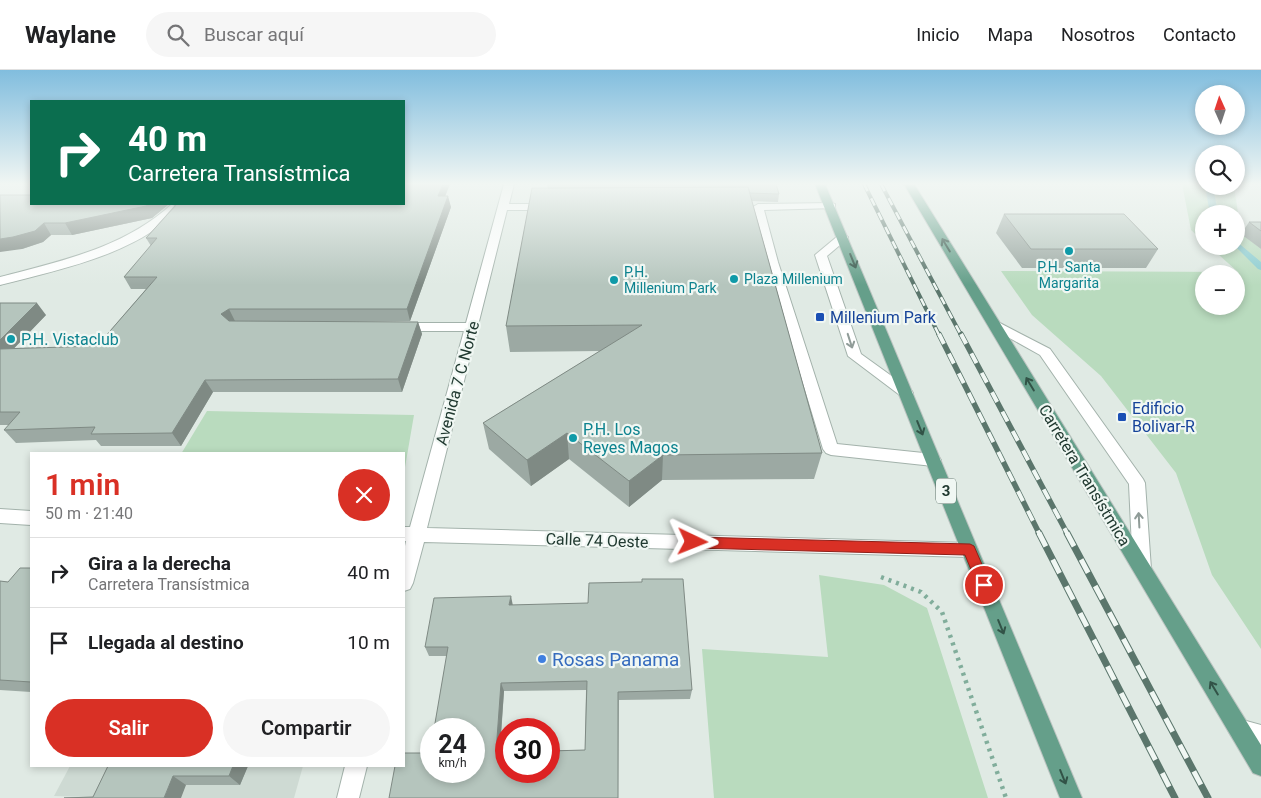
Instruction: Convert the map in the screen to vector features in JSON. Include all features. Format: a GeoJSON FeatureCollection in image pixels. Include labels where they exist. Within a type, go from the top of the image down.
{"type":"FeatureCollection","features":[{"type":"Feature","properties":{"kind":"main road","name":"3"},"geometry":{"type":"LineString","coordinates":[[836,218],[1072,798]]}},
{"type":"Feature","properties":{"kind":"main road","name":"Carretera Transístmica"},"geometry":{"type":"LineString","coordinates":[[930,218],[1261,766]]}},
{"type":"Feature","properties":{"kind":"street"},"geometry":{"type":"LineString","coordinates":[[0,281],[78,259],[126,242],[165,218]]}},
{"type":"Feature","properties":{"kind":"street","name":"Avenida 7 C Norte"},"geometry":{"type":"LineString","coordinates":[[405,575],[410,534],[472,327],[501,218]]}},
{"type":"Feature","properties":{"kind":"street"},"geometry":{"type":"LineString","coordinates":[[758,218],[831,450],[933,460]]}},
{"type":"Feature","properties":{"kind":"street"},"geometry":{"type":"LineString","coordinates":[[844,237],[822,255],[855,356],[906,393]]}},
{"type":"Feature","properties":{"kind":"street"},"geometry":{"type":"LineString","coordinates":[[994,324],[1045,352],[1137,483],[1142,569]]}},
{"type":"Feature","properties":{"kind":"street"},"geometry":{"type":"LineString","coordinates":[[393,327],[472,327]]}},
{"type":"Feature","properties":{"kind":"street"},"geometry":{"type":"LineString","coordinates":[[0,516],[30,518]]}},
{"type":"Feature","properties":{"kind":"street","name":"Calle 74 Oeste"},"geometry":{"type":"LineString","coordinates":[[410,534],[970,550]]}},
{"type":"Feature","properties":{"kind":"street"},"geometry":{"type":"LineString","coordinates":[[1239,730],[1261,736]]}},
{"type":"Feature","properties":{"kind":"street"},"geometry":{"type":"LineString","coordinates":[[348,798],[356,767]]}},
{"type":"Feature","properties":{"kind":"path"},"geometry":{"type":"LineString","coordinates":[[874,576],[884,577],[921,592],[942,612],[1006,798]]}},
{"type":"Feature","properties":{"kind":"shaded area"},"geometry":{"type":"Polygon","coordinates":[[[69,767],[303,767],[294,798],[54,796],[69,767]]]}},
{"type":"Feature","properties":{"kind":"green space"},"geometry":{"type":"Polygon","coordinates":[[[1189,218],[1195,218],[1195,234],[1191,230],[1189,218]]]}},
{"type":"Feature","properties":{"kind":"green space"},"geometry":{"type":"Polygon","coordinates":[[[1245,236],[1261,249],[1261,649],[1212,575],[1176,473],[1101,376],[1032,315],[1001,271],[1195,272],[1195,315],[1245,315],[1245,265],[1230,265],[1219,255],[1245,255],[1245,236]]]}},
{"type":"Feature","properties":{"kind":"green space"},"geometry":{"type":"Polygon","coordinates":[[[207,411],[414,415],[405,467],[405,452],[182,452],[207,411]]]}},
{"type":"Feature","properties":{"kind":"green space"},"geometry":{"type":"Polygon","coordinates":[[[819,575],[884,585],[927,608],[988,798],[714,798],[702,649],[828,657],[819,575]]]}},
{"type":"Feature","properties":{"kind":"building"},"geometry":{"type":"Polygon","coordinates":[[[0,218],[89,218],[65,223],[44,223],[35,231],[0,239],[0,218]]]}},
{"type":"Feature","properties":{"kind":"building"},"geometry":{"type":"Polygon","coordinates":[[[164,218],[440,218],[407,309],[229,309],[221,314],[229,321],[418,322],[398,379],[205,380],[172,433],[91,434],[95,427],[4,430],[20,412],[0,412],[0,349],[97,346],[157,277],[124,277],[157,238],[146,238],[164,218]]]}},
{"type":"Feature","properties":{"kind":"building"},"geometry":{"type":"Polygon","coordinates":[[[526,218],[757,218],[822,453],[663,455],[629,481],[567,433],[527,460],[483,423],[642,325],[506,326],[526,218]]]}},
{"type":"Feature","properties":{"kind":"building"},"geometry":{"type":"Polygon","coordinates":[[[1007,218],[1128,218],[1158,249],[1031,249],[1007,218]]]}},
{"type":"Feature","properties":{"kind":"building"},"geometry":{"type":"Polygon","coordinates":[[[1249,222],[1261,222],[1261,231],[1249,222]]]}},
{"type":"Feature","properties":{"kind":"building"},"geometry":{"type":"Polygon","coordinates":[[[0,303],[37,303],[0,340],[0,303]]]}},
{"type":"Feature","properties":{"kind":"building"},"geometry":{"type":"Polygon","coordinates":[[[20,568],[30,568],[30,682],[0,680],[0,581],[8,582],[20,568]]]}},
{"type":"Feature","properties":{"kind":"building"},"geometry":{"type":"Polygon","coordinates":[[[642,579],[683,579],[692,690],[618,692],[618,798],[389,798],[395,767],[405,767],[405,753],[420,753],[420,783],[485,783],[485,718],[436,718],[448,647],[425,647],[434,598],[511,596],[509,605],[588,603],[589,583],[642,582],[642,579]]]}},
{"type":"Feature","properties":{"kind":"building"},"geometry":{"type":"Polygon","coordinates":[[[108,767],[233,767],[229,776],[173,776],[164,798],[64,798],[93,797],[108,767]]]}},
{"type":"Feature","properties":{"kind":"waterway"},"geometry":{"type":"LineString","coordinates":[[1245,252],[1261,267]]}},
{"type":"Feature","properties":{"kind":"railway"},"geometry":{"type":"LineString","coordinates":[[881,218],[939,335]]}},
{"type":"Feature","properties":{"kind":"railway"},"geometry":{"type":"LineString","coordinates":[[899,218],[961,335]]}},
{"type":"Feature","properties":{"kind":"railway"},"geometry":{"type":"LineString","coordinates":[[939,334],[1040,535]]}},
{"type":"Feature","properties":{"kind":"railway"},"geometry":{"type":"LineString","coordinates":[[961,334],[1068,535]]}},
{"type":"Feature","properties":{"kind":"railway"},"geometry":{"type":"LineString","coordinates":[[1039,533],[1175,798]]}},
{"type":"Feature","properties":{"kind":"railway"},"geometry":{"type":"LineString","coordinates":[[1067,533],[1208,798]]}},
{"type":"Feature","properties":{"kind":"place","name":"P.H. Santa Margarita"},"geometry":{"type":"Point","coordinates":[1069,251]}},
{"type":"Feature","properties":{"kind":"place","name":"Plaza Millenium"},"geometry":{"type":"Point","coordinates":[734,279]}},
{"type":"Feature","properties":{"kind":"place","name":"P.H. Millenium Park"},"geometry":{"type":"Point","coordinates":[614,280]}},
{"type":"Feature","properties":{"kind":"place","name":"Millenium Park"},"geometry":{"type":"Point","coordinates":[820,317]}},
{"type":"Feature","properties":{"kind":"place","name":"P.H. Vistaclub"},"geometry":{"type":"Point","coordinates":[11,339]}},
{"type":"Feature","properties":{"kind":"place","name":"Edificio Bolivar-R"},"geometry":{"type":"Point","coordinates":[1122,417]}},
{"type":"Feature","properties":{"kind":"place","name":"P.H. Los Reyes Magos"},"geometry":{"type":"Point","coordinates":[573,438]}},
{"type":"Feature","properties":{"kind":"place","name":"Rosas Panama"},"geometry":{"type":"Point","coordinates":[542,659]}},
{"type":"Feature","properties":{"kind":"route"},"geometry":{"type":"LineString","coordinates":[[693,542],[970,550],[984,585]]}}]}
